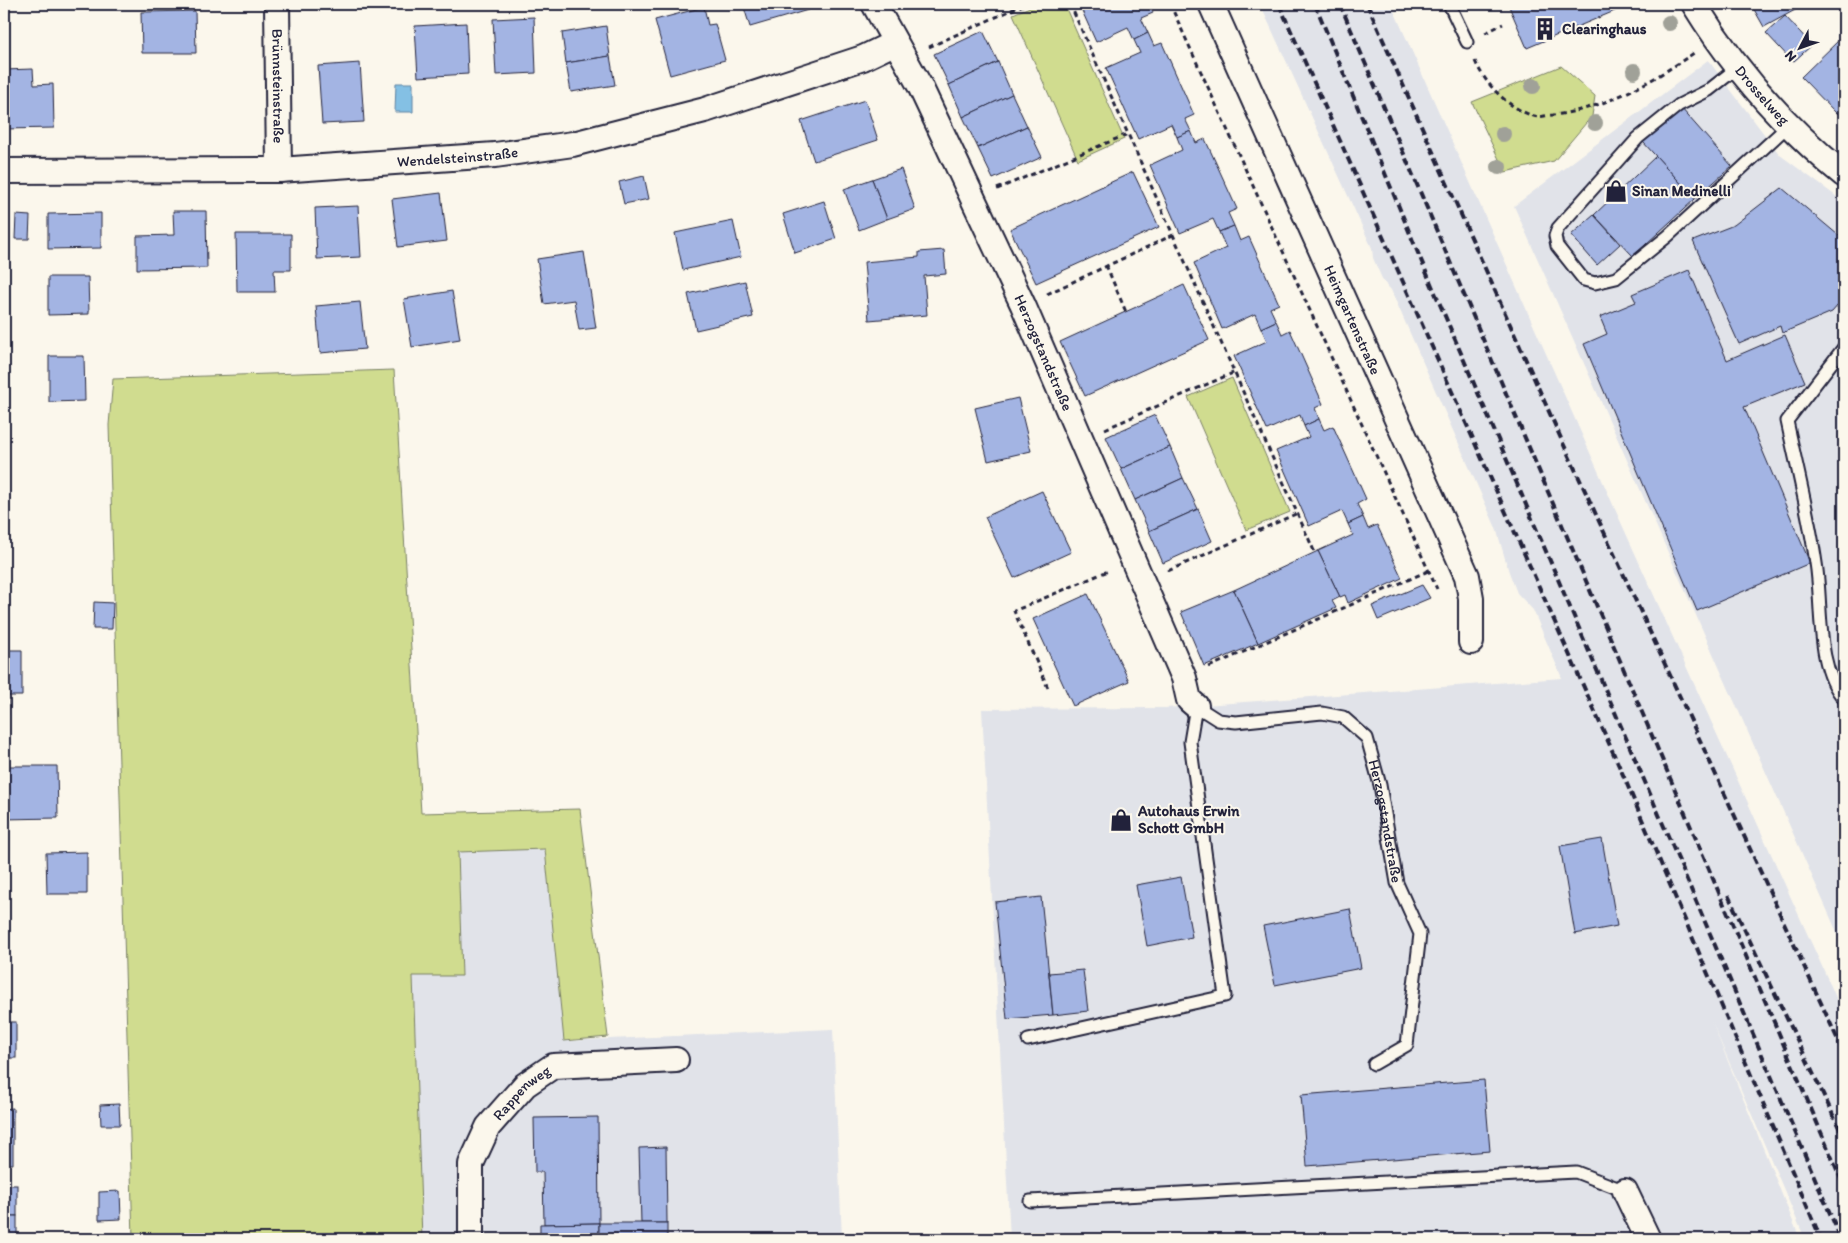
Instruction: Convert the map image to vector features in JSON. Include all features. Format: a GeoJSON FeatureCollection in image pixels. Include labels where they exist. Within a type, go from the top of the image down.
{"type":"FeatureCollection","features":[{"type":"Feature","properties":{"kind":"street","name":"Brünnsteinstraße"},"geometry":{"type":"LineString","coordinates":[[277,4],[279,170]]}},
{"type":"Feature","properties":{"kind":"street","name":"Herzogstandstraße"},"geometry":{"type":"LineString","coordinates":[[874,4],[900,50],[1023,305],[1184,678],[1189,700],[1196,706]]}},
{"type":"Feature","properties":{"kind":"street","name":"Heimgartenstraße"},"geometry":{"type":"LineString","coordinates":[[1211,4],[1467,576],[1471,598],[1471,642]]}},
{"type":"Feature","properties":{"kind":"street","name":"Drosselweg"},"geometry":{"type":"LineString","coordinates":[[1694,4],[1715,39],[1737,68],[1789,125],[1844,175]]}},
{"type":"Feature","properties":{"kind":"street","name":"Wendelsteinstraße"},"geometry":{"type":"LineString","coordinates":[[4,171],[279,170],[495,155],[573,144],[705,110],[863,58],[900,50]]}},
{"type":"Feature","properties":{"kind":"street","name":"Rappenweg"},"geometry":{"type":"LineString","coordinates":[[472,1239],[471,1164],[488,1127],[525,1085],[553,1066],[676,1060]]}},
{"type":"Feature","properties":{"kind":"street"},"geometry":{"type":"LineString","coordinates":[[1625,1191],[1648,1239]]}},
{"type":"Feature","properties":{"kind":"lane"},"geometry":{"type":"LineString","coordinates":[[1449,4],[1467,42]]}},
{"type":"Feature","properties":{"kind":"lane"},"geometry":{"type":"LineString","coordinates":[[1737,68],[1709,90],[1678,104],[1638,138],[1558,228],[1555,236],[1557,246],[1584,280],[1595,284],[1616,278],[1668,236],[1789,125]]}},
{"type":"Feature","properties":{"kind":"lane"},"geometry":{"type":"LineString","coordinates":[[1844,348],[1787,421],[1816,564],[1827,669],[1837,690],[1844,699]]}},
{"type":"Feature","properties":{"kind":"lane"},"geometry":{"type":"LineString","coordinates":[[1028,1040],[1225,996],[1190,742],[1196,706]]}},
{"type":"Feature","properties":{"kind":"lane","name":"Herzogstandstraße"},"geometry":{"type":"LineString","coordinates":[[1196,706],[1218,720],[1236,722],[1322,713],[1343,717],[1367,738],[1380,785],[1397,883],[1420,934],[1407,1045],[1374,1064]]}},
{"type":"Feature","properties":{"kind":"lane"},"geometry":{"type":"LineString","coordinates":[[1030,1201],[1576,1172],[1625,1191]]}},
{"type":"Feature","properties":{"kind":"path"},"geometry":{"type":"LineString","coordinates":[[900,50],[1025,4]]}},
{"type":"Feature","properties":{"kind":"path"},"geometry":{"type":"LineString","coordinates":[[1070,4],[1315,553]]}},
{"type":"Feature","properties":{"kind":"path"},"geometry":{"type":"LineString","coordinates":[[1170,4],[1437,589]]}},
{"type":"Feature","properties":{"kind":"path"},"geometry":{"type":"LineString","coordinates":[[1467,42],[1479,72],[1506,102],[1535,117],[1575,112],[1644,86],[1715,39]]}},
{"type":"Feature","properties":{"kind":"path"},"geometry":{"type":"LineString","coordinates":[[996,190],[1128,134]]}},
{"type":"Feature","properties":{"kind":"path"},"geometry":{"type":"LineString","coordinates":[[1023,305],[1173,235]]}},
{"type":"Feature","properties":{"kind":"path"},"geometry":{"type":"LineString","coordinates":[[1106,265],[1126,312]]}},
{"type":"Feature","properties":{"kind":"path"},"geometry":{"type":"LineString","coordinates":[[1104,429],[1235,372]]}},
{"type":"Feature","properties":{"kind":"path"},"geometry":{"type":"LineString","coordinates":[[1168,571],[1298,513]]}},
{"type":"Feature","properties":{"kind":"path"},"geometry":{"type":"LineString","coordinates":[[1048,688],[1014,611],[1112,569]]}},
{"type":"Feature","properties":{"kind":"path"},"geometry":{"type":"LineString","coordinates":[[1184,678],[1428,571]]}},
{"type":"Feature","properties":{"kind":"shaded area"},"geometry":{"type":"Polygon","coordinates":[[[1260,4],[1391,4],[1614,507],[1844,1015],[1844,1239],[1805,1239],[1712,1022],[1800,1239],[1010,1239],[982,709],[1165,708],[1562,678],[1533,610],[1517,593],[1496,528],[1391,290],[1383,281],[1373,258],[1372,248],[1260,4]]]}},
{"type":"Feature","properties":{"kind":"shaded area"},"geometry":{"type":"Polygon","coordinates":[[[1708,60],[1780,155],[1844,202],[1844,948],[1514,206],[1708,60]]]}},
{"type":"Feature","properties":{"kind":"shaded area"},"geometry":{"type":"Polygon","coordinates":[[[545,849],[564,1041],[833,1029],[842,1239],[422,1239],[413,976],[462,975],[458,852],[545,849]]]}},
{"type":"Feature","properties":{"kind":"green space"},"geometry":{"type":"Polygon","coordinates":[[[1037,4],[1064,4],[1124,139],[1078,160],[1013,14],[1037,4]]]}},
{"type":"Feature","properties":{"kind":"green space"},"geometry":{"type":"Polygon","coordinates":[[[1561,66],[1595,96],[1592,116],[1554,161],[1505,172],[1472,102],[1561,66]]]}},
{"type":"Feature","properties":{"kind":"green space"},"geometry":{"type":"Polygon","coordinates":[[[394,370],[421,813],[580,809],[608,1037],[564,1041],[545,849],[458,852],[462,976],[413,976],[422,1239],[133,1239],[109,425],[113,379],[394,370]]]}},
{"type":"Feature","properties":{"kind":"green space"},"geometry":{"type":"Polygon","coordinates":[[[1232,378],[1290,512],[1246,530],[1188,397],[1232,378]]]}},
{"type":"Feature","properties":{"kind":"water"},"geometry":{"type":"Polygon","coordinates":[[[396,83],[413,83],[413,112],[395,112],[396,83]]]}},
{"type":"Feature","properties":{"kind":"building"},"geometry":{"type":"Polygon","coordinates":[[[743,4],[807,4],[808,10],[750,27],[743,4]]]}},
{"type":"Feature","properties":{"kind":"building"},"geometry":{"type":"Polygon","coordinates":[[[1079,4],[1149,4],[1153,13],[1141,18],[1148,33],[1134,40],[1128,27],[1096,42],[1079,4]]]}},
{"type":"Feature","properties":{"kind":"building","name":"Clearinghaus"},"geometry":{"type":"Polygon","coordinates":[[[1508,4],[1614,4],[1617,10],[1527,48],[1508,4]]]}},
{"type":"Feature","properties":{"kind":"building"},"geometry":{"type":"Polygon","coordinates":[[[1751,4],[1806,4],[1764,27],[1751,4]]]}},
{"type":"Feature","properties":{"kind":"building"},"geometry":{"type":"Polygon","coordinates":[[[704,7],[708,25],[715,24],[725,60],[670,75],[655,20],[704,7]]]}},
{"type":"Feature","properties":{"kind":"building"},"geometry":{"type":"Polygon","coordinates":[[[195,11],[196,53],[142,53],[141,12],[195,11]]]}},
{"type":"Feature","properties":{"kind":"building"},"geometry":{"type":"Polygon","coordinates":[[[1785,16],[1812,45],[1793,62],[1766,33],[1785,16]]]}},
{"type":"Feature","properties":{"kind":"building"},"geometry":{"type":"Polygon","coordinates":[[[534,17],[536,73],[496,75],[493,19],[534,17]]]}},
{"type":"Feature","properties":{"kind":"building"},"geometry":{"type":"Polygon","coordinates":[[[466,23],[468,74],[418,77],[415,26],[466,23]]]}},
{"type":"Feature","properties":{"kind":"building"},"geometry":{"type":"Polygon","coordinates":[[[606,26],[610,56],[566,63],[562,33],[606,26]]]}},
{"type":"Feature","properties":{"kind":"building"},"geometry":{"type":"Polygon","coordinates":[[[983,31],[998,62],[949,85],[934,54],[983,31]]]}},
{"type":"Feature","properties":{"kind":"building"},"geometry":{"type":"Polygon","coordinates":[[[1148,33],[1154,46],[1162,43],[1194,115],[1185,119],[1191,131],[1177,137],[1171,124],[1138,139],[1106,68],[1140,53],[1134,40],[1148,33]]]}},
{"type":"Feature","properties":{"kind":"building"},"geometry":{"type":"Polygon","coordinates":[[[1839,40],[1844,46],[1844,107],[1837,114],[1801,77],[1839,40]]]}},
{"type":"Feature","properties":{"kind":"building"},"geometry":{"type":"Polygon","coordinates":[[[610,56],[615,85],[571,92],[566,63],[610,56]]]}},
{"type":"Feature","properties":{"kind":"building"},"geometry":{"type":"Polygon","coordinates":[[[998,62],[1012,94],[963,117],[949,85],[998,62]]]}},
{"type":"Feature","properties":{"kind":"building"},"geometry":{"type":"Polygon","coordinates":[[[360,63],[364,122],[322,124],[318,66],[360,63]]]}},
{"type":"Feature","properties":{"kind":"building"},"geometry":{"type":"Polygon","coordinates":[[[33,69],[34,85],[53,84],[54,128],[4,129],[4,70],[33,69]]]}},
{"type":"Feature","properties":{"kind":"building"},"geometry":{"type":"Polygon","coordinates":[[[1012,94],[1027,126],[978,148],[963,117],[1012,94]]]}},
{"type":"Feature","properties":{"kind":"building"},"geometry":{"type":"Polygon","coordinates":[[[865,100],[878,140],[814,161],[801,121],[865,100]]]}},
{"type":"Feature","properties":{"kind":"building"},"geometry":{"type":"Polygon","coordinates":[[[1681,108],[1732,166],[1695,199],[1643,142],[1681,108]]]}},
{"type":"Feature","properties":{"kind":"building"},"geometry":{"type":"Polygon","coordinates":[[[1027,126],[1042,157],[993,179],[978,148],[1027,126]]]}},
{"type":"Feature","properties":{"kind":"building"},"geometry":{"type":"Polygon","coordinates":[[[1191,131],[1196,143],[1205,139],[1237,209],[1228,213],[1234,226],[1219,232],[1213,219],[1180,233],[1150,165],[1182,150],[1177,137],[1191,131]]]}},
{"type":"Feature","properties":{"kind":"building"},"geometry":{"type":"Polygon","coordinates":[[[1656,156],[1695,199],[1633,256],[1594,215],[1656,156]]]}},
{"type":"Feature","properties":{"kind":"building"},"geometry":{"type":"Polygon","coordinates":[[[901,169],[915,209],[887,219],[872,179],[901,169]]]}},
{"type":"Feature","properties":{"kind":"building"},"geometry":{"type":"Polygon","coordinates":[[[1133,172],[1159,227],[1036,283],[1010,229],[1133,172]]]}},
{"type":"Feature","properties":{"kind":"building"},"geometry":{"type":"Polygon","coordinates":[[[644,176],[649,199],[624,204],[619,182],[644,176]]]}},
{"type":"Feature","properties":{"kind":"building"},"geometry":{"type":"Polygon","coordinates":[[[872,179],[887,219],[859,230],[844,189],[872,179]]]}},
{"type":"Feature","properties":{"kind":"building"},"geometry":{"type":"Polygon","coordinates":[[[1782,188],[1844,240],[1844,298],[1832,312],[1782,333],[1780,326],[1739,344],[1693,241],[1734,225],[1782,188]]]}},
{"type":"Feature","properties":{"kind":"building"},"geometry":{"type":"Polygon","coordinates":[[[441,193],[447,241],[398,247],[392,199],[441,193]]]}},
{"type":"Feature","properties":{"kind":"building"},"geometry":{"type":"Polygon","coordinates":[[[824,201],[836,239],[795,253],[783,214],[824,201]]]}},
{"type":"Feature","properties":{"kind":"building"},"geometry":{"type":"Polygon","coordinates":[[[358,206],[361,257],[317,259],[315,208],[358,206]]]}},
{"type":"Feature","properties":{"kind":"building"},"geometry":{"type":"Polygon","coordinates":[[[173,211],[206,211],[207,268],[137,269],[137,236],[174,235],[173,211]]]}},
{"type":"Feature","properties":{"kind":"building"},"geometry":{"type":"Polygon","coordinates":[[[101,213],[101,248],[48,249],[48,214],[101,213]]]}},
{"type":"Feature","properties":{"kind":"building"},"geometry":{"type":"Polygon","coordinates":[[[16,215],[30,216],[29,239],[15,239],[16,215]]]}},
{"type":"Feature","properties":{"kind":"building"},"geometry":{"type":"Polygon","coordinates":[[[1594,215],[1620,244],[1597,265],[1571,235],[1594,215]]]}},
{"type":"Feature","properties":{"kind":"building"},"geometry":{"type":"Polygon","coordinates":[[[733,221],[741,257],[683,270],[675,233],[733,221]]]}},
{"type":"Feature","properties":{"kind":"building"},"geometry":{"type":"Polygon","coordinates":[[[1234,226],[1240,241],[1249,237],[1279,304],[1270,308],[1276,321],[1261,328],[1255,314],[1222,329],[1194,263],[1226,248],[1219,232],[1234,226]]]}},
{"type":"Feature","properties":{"kind":"building"},"geometry":{"type":"Polygon","coordinates":[[[236,234],[291,234],[291,270],[274,270],[275,292],[237,292],[236,234]]]}},
{"type":"Feature","properties":{"kind":"building"},"geometry":{"type":"Polygon","coordinates":[[[944,250],[946,274],[924,276],[927,315],[869,320],[864,262],[919,257],[919,252],[944,250]]]}},
{"type":"Feature","properties":{"kind":"building"},"geometry":{"type":"Polygon","coordinates":[[[584,252],[596,328],[579,330],[574,300],[544,304],[537,259],[584,252]]]}},
{"type":"Feature","properties":{"kind":"building"},"geometry":{"type":"Polygon","coordinates":[[[1689,270],[1727,360],[1785,335],[1805,382],[1744,407],[1810,563],[1697,611],[1584,344],[1607,334],[1600,317],[1636,302],[1632,294],[1689,270]]]}},
{"type":"Feature","properties":{"kind":"building"},"geometry":{"type":"Polygon","coordinates":[[[48,277],[88,277],[89,314],[48,315],[48,277]]]}},
{"type":"Feature","properties":{"kind":"building"},"geometry":{"type":"Polygon","coordinates":[[[745,281],[753,317],[696,330],[688,294],[745,281]]]}},
{"type":"Feature","properties":{"kind":"building"},"geometry":{"type":"Polygon","coordinates":[[[1184,285],[1209,340],[1085,396],[1060,342],[1184,285]]]}},
{"type":"Feature","properties":{"kind":"building"},"geometry":{"type":"Polygon","coordinates":[[[452,291],[460,339],[412,347],[404,299],[452,291]]]}},
{"type":"Feature","properties":{"kind":"building"},"geometry":{"type":"Polygon","coordinates":[[[360,302],[365,349],[320,353],[316,306],[360,302]]]}},
{"type":"Feature","properties":{"kind":"building"},"geometry":{"type":"Polygon","coordinates":[[[1276,321],[1282,334],[1290,330],[1323,404],[1315,408],[1319,419],[1304,426],[1300,415],[1267,430],[1234,356],[1267,341],[1261,328],[1276,321]]]}},
{"type":"Feature","properties":{"kind":"building"},"geometry":{"type":"Polygon","coordinates":[[[49,356],[84,356],[85,401],[49,402],[49,356]]]}},
{"type":"Feature","properties":{"kind":"building"},"geometry":{"type":"Polygon","coordinates":[[[1018,398],[1031,451],[988,461],[975,408],[1018,398]]]}},
{"type":"Feature","properties":{"kind":"building"},"geometry":{"type":"Polygon","coordinates":[[[1155,415],[1170,447],[1121,469],[1106,437],[1155,415]]]}},
{"type":"Feature","properties":{"kind":"building"},"geometry":{"type":"Polygon","coordinates":[[[1319,419],[1324,430],[1333,426],[1366,499],[1357,504],[1363,517],[1348,524],[1342,511],[1309,526],[1276,451],[1309,437],[1304,426],[1319,419]]]}},
{"type":"Feature","properties":{"kind":"building"},"geometry":{"type":"Polygon","coordinates":[[[1170,447],[1183,478],[1135,500],[1121,469],[1170,447]]]}},
{"type":"Feature","properties":{"kind":"building"},"geometry":{"type":"Polygon","coordinates":[[[1183,478],[1198,509],[1149,531],[1135,500],[1183,478]]]}},
{"type":"Feature","properties":{"kind":"building"},"geometry":{"type":"Polygon","coordinates":[[[1042,491],[1071,552],[1014,578],[985,517],[1042,491]]]}},
{"type":"Feature","properties":{"kind":"building"},"geometry":{"type":"Polygon","coordinates":[[[1198,509],[1212,541],[1163,563],[1149,531],[1198,509]]]}},
{"type":"Feature","properties":{"kind":"building"},"geometry":{"type":"Polygon","coordinates":[[[1363,517],[1368,529],[1377,525],[1402,578],[1348,603],[1345,595],[1340,597],[1318,551],[1353,535],[1348,524],[1363,517]]]}},
{"type":"Feature","properties":{"kind":"building"},"geometry":{"type":"Polygon","coordinates":[[[1318,551],[1340,597],[1332,601],[1336,608],[1258,643],[1234,590],[1318,551]]]}},
{"type":"Feature","properties":{"kind":"building"},"geometry":{"type":"Polygon","coordinates":[[[1422,585],[1430,598],[1378,620],[1372,606],[1422,585]]]}},
{"type":"Feature","properties":{"kind":"building"},"geometry":{"type":"Polygon","coordinates":[[[1234,590],[1258,643],[1204,666],[1181,612],[1234,590]]]}},
{"type":"Feature","properties":{"kind":"building"},"geometry":{"type":"Polygon","coordinates":[[[1088,594],[1129,681],[1073,706],[1033,619],[1088,594]]]}},
{"type":"Feature","properties":{"kind":"building"},"geometry":{"type":"Polygon","coordinates":[[[94,602],[113,603],[112,629],[93,629],[94,602]]]}},
{"type":"Feature","properties":{"kind":"building"},"geometry":{"type":"Polygon","coordinates":[[[4,650],[22,650],[22,696],[8,696],[8,715],[4,715],[4,650]]]}},
{"type":"Feature","properties":{"kind":"building"},"geometry":{"type":"Polygon","coordinates":[[[4,766],[57,766],[58,818],[4,819],[4,766]]]}},
{"type":"Feature","properties":{"kind":"building"},"geometry":{"type":"Polygon","coordinates":[[[1602,839],[1617,926],[1575,934],[1560,846],[1602,839]]]}},
{"type":"Feature","properties":{"kind":"building"},"geometry":{"type":"Polygon","coordinates":[[[87,852],[87,894],[47,894],[46,853],[87,852]]]}},
{"type":"Feature","properties":{"kind":"building"},"geometry":{"type":"Polygon","coordinates":[[[1181,877],[1192,937],[1147,946],[1136,885],[1181,877]]]}},
{"type":"Feature","properties":{"kind":"building"},"geometry":{"type":"Polygon","coordinates":[[[1041,897],[1053,1015],[1007,1019],[995,902],[1041,897]]]}},
{"type":"Feature","properties":{"kind":"building"},"geometry":{"type":"Polygon","coordinates":[[[1350,909],[1361,968],[1275,985],[1263,926],[1350,909]]]}},
{"type":"Feature","properties":{"kind":"building"},"geometry":{"type":"Polygon","coordinates":[[[1083,970],[1088,1011],[1053,1015],[1049,973],[1083,970]]]}},
{"type":"Feature","properties":{"kind":"building"},"geometry":{"type":"Polygon","coordinates":[[[4,1022],[16,1022],[16,1058],[4,1058],[4,1022]]]}},
{"type":"Feature","properties":{"kind":"building"},"geometry":{"type":"Polygon","coordinates":[[[1484,1080],[1490,1151],[1307,1166],[1301,1095],[1484,1080]]]}},
{"type":"Feature","properties":{"kind":"building"},"geometry":{"type":"Polygon","coordinates":[[[119,1104],[120,1125],[101,1125],[100,1105],[119,1104]]]}},
{"type":"Feature","properties":{"kind":"building"},"geometry":{"type":"Polygon","coordinates":[[[13,1108],[13,1164],[4,1164],[4,1109],[13,1108]]]}},
{"type":"Feature","properties":{"kind":"building"},"geometry":{"type":"Polygon","coordinates":[[[598,1117],[599,1223],[544,1224],[543,1172],[535,1172],[534,1118],[598,1117]]]}},
{"type":"Feature","properties":{"kind":"building"},"geometry":{"type":"Polygon","coordinates":[[[666,1147],[667,1223],[641,1223],[639,1148],[666,1147]]]}},
{"type":"Feature","properties":{"kind":"building"},"geometry":{"type":"Polygon","coordinates":[[[4,1185],[17,1185],[17,1216],[4,1216],[4,1185]]]}},
{"type":"Feature","properties":{"kind":"building"},"geometry":{"type":"Polygon","coordinates":[[[120,1191],[121,1219],[99,1220],[99,1192],[120,1191]]]}},
{"type":"Feature","properties":{"kind":"building"},"geometry":{"type":"Polygon","coordinates":[[[4,1216],[17,1216],[17,1239],[4,1239],[4,1216]]]}},
{"type":"Feature","properties":{"kind":"building"},"geometry":{"type":"Polygon","coordinates":[[[599,1223],[599,1239],[540,1239],[540,1224],[599,1223]]]}},
{"type":"Feature","properties":{"kind":"building"},"geometry":{"type":"Polygon","coordinates":[[[599,1223],[667,1223],[667,1239],[599,1239],[599,1223]]]}},
{"type":"Feature","properties":{"kind":"railway"},"geometry":{"type":"LineString","coordinates":[[1279,4],[1624,777],[1821,1239]]}},
{"type":"Feature","properties":{"kind":"railway"},"geometry":{"type":"LineString","coordinates":[[1315,4],[1418,253],[1841,1239]]}},
{"type":"Feature","properties":{"kind":"railway"},"geometry":{"type":"LineString","coordinates":[[1340,4],[1844,1186]]}},
{"type":"Feature","properties":{"kind":"railway"},"geometry":{"type":"LineString","coordinates":[[1367,4],[1563,443],[1844,1053]]}},
{"type":"Feature","properties":{"kind":"railway"},"geometry":{"type":"LineString","coordinates":[[1728,895],[1844,1138]]}},
{"type":"Feature","properties":{"kind":"place","name":"Clearinghaus"},"geometry":{"type":"Point","coordinates":[1545,29]}},
{"type":"Feature","properties":{"kind":"place","name":"Sinan Medinelli"},"geometry":{"type":"Point","coordinates":[1616,191]}},
{"type":"Feature","properties":{"kind":"place","name":"Autohaus Erwin Schott GmbH"},"geometry":{"type":"Point","coordinates":[1121,820]}}]}
